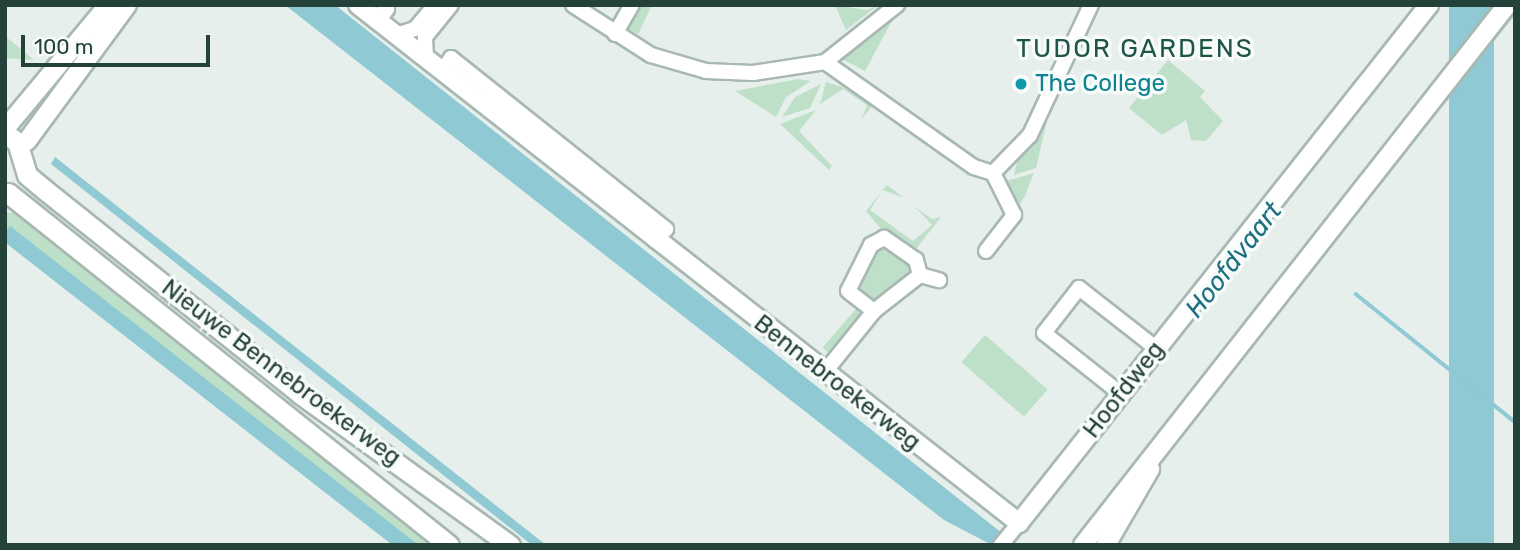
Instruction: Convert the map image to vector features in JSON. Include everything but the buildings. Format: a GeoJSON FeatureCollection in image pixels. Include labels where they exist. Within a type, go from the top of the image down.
{"type":"FeatureCollection","features":[{"type":"Feature","properties":{"kind":"main road"},"geometry":{"type":"LineString","coordinates":[[6,127],[27,141],[29,171],[6,197]]}},
{"type":"Feature","properties":{"kind":"main road"},"geometry":{"type":"LineString","coordinates":[[6,127],[17,142],[29,171]]}},
{"type":"Feature","properties":{"kind":"main road","name":"Nieuwe Bennebroekerweg"},"geometry":{"type":"LineString","coordinates":[[29,171],[299,393],[510,545]]}},
{"type":"Feature","properties":{"kind":"main road","name":"Nieuwe Bennebroekerweg"},"geometry":{"type":"LineString","coordinates":[[6,197],[39,219],[449,545]]}},
{"type":"Feature","properties":{"kind":"street"},"geometry":{"type":"LineString","coordinates":[[6,127],[108,5]]}},
{"type":"Feature","properties":{"kind":"street"},"geometry":{"type":"LineString","coordinates":[[27,141],[127,5]]}},
{"type":"Feature","properties":{"kind":"street","name":"Bennebroekerweg"},"geometry":{"type":"LineString","coordinates":[[358,5],[381,13],[396,35],[661,235],[1009,535]]}},
{"type":"Feature","properties":{"kind":"street"},"geometry":{"type":"LineString","coordinates":[[396,35],[415,29],[435,5]]}},
{"type":"Feature","properties":{"kind":"street"},"geometry":{"type":"LineString","coordinates":[[426,57],[425,37],[451,5]]}},
{"type":"Feature","properties":{"kind":"street"},"geometry":{"type":"LineString","coordinates":[[573,5],[651,55],[706,71],[754,73],[825,62],[897,5]]}},
{"type":"Feature","properties":{"kind":"street"},"geometry":{"type":"LineString","coordinates":[[615,34],[632,5]]}},
{"type":"Feature","properties":{"kind":"street"},"geometry":{"type":"LineString","coordinates":[[993,173],[1030,135],[1091,5]]}},
{"type":"Feature","properties":{"kind":"street","name":"Hoofdweg"},"geometry":{"type":"LineString","coordinates":[[1009,535],[1429,5]]}},
{"type":"Feature","properties":{"kind":"street"},"geometry":{"type":"LineString","coordinates":[[1083,545],[1507,5]]}},
{"type":"Feature","properties":{"kind":"street"},"geometry":{"type":"LineString","coordinates":[[825,62],[974,167],[993,173],[1014,215],[986,251]]}},
{"type":"Feature","properties":{"kind":"street"},"geometry":{"type":"LineString","coordinates":[[874,311],[848,291],[875,239],[899,244],[916,260],[920,275]]}},
{"type":"Feature","properties":{"kind":"street"},"geometry":{"type":"LineString","coordinates":[[824,373],[874,311],[920,275]]}},
{"type":"Feature","properties":{"kind":"street"},"geometry":{"type":"LineString","coordinates":[[920,275],[939,280]]}},
{"type":"Feature","properties":{"kind":"street"},"geometry":{"type":"LineString","coordinates":[[1121,394],[1044,333],[1079,288],[1157,349]]}},
{"type":"Feature","properties":{"kind":"street"},"geometry":{"type":"LineString","coordinates":[[1106,545],[1156,452]]}},
{"type":"Feature","properties":{"kind":"green space"},"geometry":{"type":"Polygon","coordinates":[[[639,5],[652,5],[638,34],[625,27],[639,5]]]}},
{"type":"Feature","properties":{"kind":"green space"},"geometry":{"type":"Polygon","coordinates":[[[835,5],[867,10],[877,6],[846,30],[835,5]]]}},
{"type":"Feature","properties":{"kind":"green space"},"geometry":{"type":"Polygon","coordinates":[[[1515,7],[1515,15],[1428,125],[1425,120],[1515,7]]]}},
{"type":"Feature","properties":{"kind":"green space"},"geometry":{"type":"Polygon","coordinates":[[[896,13],[865,71],[840,58],[896,13]]]}},
{"type":"Feature","properties":{"kind":"green space"},"geometry":{"type":"Polygon","coordinates":[[[5,36],[34,60],[5,58],[5,36]]]}},
{"type":"Feature","properties":{"kind":"green space"},"geometry":{"type":"Polygon","coordinates":[[[1168,60],[1205,91],[1200,97],[1223,121],[1206,141],[1191,140],[1186,120],[1162,135],[1129,108],[1168,60]]]}},
{"type":"Feature","properties":{"kind":"green space"},"geometry":{"type":"Polygon","coordinates":[[[798,79],[811,81],[786,97],[776,117],[735,91],[798,79]]]}},
{"type":"Feature","properties":{"kind":"green space"},"geometry":{"type":"Polygon","coordinates":[[[826,82],[842,87],[878,108],[872,106],[861,120],[867,105],[843,89],[820,104],[826,82]]]}},
{"type":"Feature","properties":{"kind":"green space"},"geometry":{"type":"Polygon","coordinates":[[[821,84],[810,108],[782,117],[795,97],[821,84]]]}},
{"type":"Feature","properties":{"kind":"green space"},"geometry":{"type":"Polygon","coordinates":[[[1050,108],[1036,168],[1014,175],[1017,162],[1050,108]]]}},
{"type":"Feature","properties":{"kind":"green space"},"geometry":{"type":"Polygon","coordinates":[[[816,110],[799,131],[832,166],[829,170],[780,124],[816,110]]]}},
{"type":"Feature","properties":{"kind":"green space"},"geometry":{"type":"Polygon","coordinates":[[[1421,129],[1424,130],[1196,418],[1192,414],[1421,129]]]}},
{"type":"Feature","properties":{"kind":"green space"},"geometry":{"type":"Polygon","coordinates":[[[1034,173],[1025,196],[1020,204],[1003,182],[1034,173]]]}},
{"type":"Feature","properties":{"kind":"green space"},"geometry":{"type":"Polygon","coordinates":[[[887,185],[904,198],[883,190],[870,210],[913,241],[932,225],[915,207],[932,219],[941,217],[916,249],[881,229],[866,211],[887,185]]]}},
{"type":"Feature","properties":{"kind":"green space"},"geometry":{"type":"Polygon","coordinates":[[[5,212],[21,214],[444,545],[413,545],[5,227],[5,212]]]}},
{"type":"Feature","properties":{"kind":"green space"},"geometry":{"type":"Polygon","coordinates":[[[881,243],[913,266],[912,276],[872,303],[856,288],[881,243]]]}},
{"type":"Feature","properties":{"kind":"green space"},"geometry":{"type":"Polygon","coordinates":[[[856,309],[863,315],[829,353],[823,347],[856,309]]]}},
{"type":"Feature","properties":{"kind":"green space"},"geometry":{"type":"Polygon","coordinates":[[[985,335],[1048,389],[1024,417],[961,362],[985,335]]]}},
{"type":"Feature","properties":{"kind":"water"},"geometry":{"type":"Polygon","coordinates":[[[285,5],[335,5],[1017,545],[992,545],[944,520],[285,5]]]}},
{"type":"Feature","properties":{"kind":"water"},"geometry":{"type":"Polygon","coordinates":[[[1449,5],[1494,5],[1494,545],[1449,545],[1449,5]]]}},
{"type":"Feature","properties":{"kind":"water"},"geometry":{"type":"Polygon","coordinates":[[[55,157],[546,545],[532,545],[414,452],[51,164],[55,157]]]}},
{"type":"Feature","properties":{"kind":"water"},"geometry":{"type":"Polygon","coordinates":[[[10,226],[415,542],[413,545],[392,545],[5,242],[5,232],[10,226]]]}},
{"type":"Feature","properties":{"kind":"waterway"},"geometry":{"type":"LineString","coordinates":[[1356,294],[1515,422]]}},
{"type":"Feature","properties":{"kind":"place","name":"The College"},"geometry":{"type":"Point","coordinates":[1021,84]}},
{"type":"Feature","properties":{"kind":"district","name":"TUDOR GARDENS"},"geometry":{"type":"Point","coordinates":[1135,49]}},
{"type":"Feature","properties":{"kind":"water label","name":"Hoofdvaart"},"geometry":{"type":"Point","coordinates":[1234,260]}}]}
